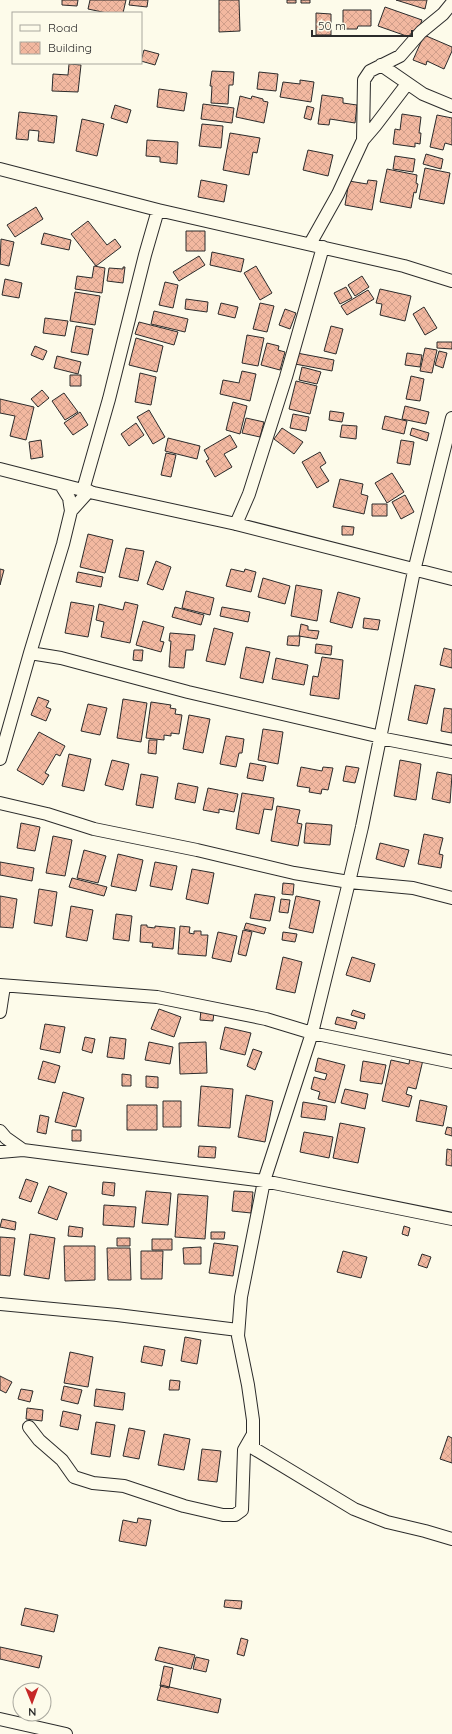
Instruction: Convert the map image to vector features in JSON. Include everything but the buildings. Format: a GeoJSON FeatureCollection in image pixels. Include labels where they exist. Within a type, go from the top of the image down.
{"type":"FeatureCollection","features":[{"type":"Feature","properties":{"kind":"street"},"geometry":{"type":"LineString","coordinates":[[363,140],[364,80],[370,71],[400,56],[421,32],[443,14],[452,3]]}},
{"type":"Feature","properties":{"kind":"street"},"geometry":{"type":"LineString","coordinates":[[381,65],[423,94],[452,106]]}},
{"type":"Feature","properties":{"kind":"street"},"geometry":{"type":"LineString","coordinates":[[310,244],[338,194],[363,140],[376,126],[407,84]]}},
{"type":"Feature","properties":{"kind":"street"},"geometry":{"type":"LineString","coordinates":[[0,169],[158,210],[404,266],[452,281]]}},
{"type":"Feature","properties":{"kind":"street"},"geometry":{"type":"LineString","coordinates":[[71,511],[86,491],[145,255],[158,210]]}},
{"type":"Feature","properties":{"kind":"street"},"geometry":{"type":"LineString","coordinates":[[236,524],[252,487],[286,377],[323,248]]}},
{"type":"Feature","properties":{"kind":"street"},"geometry":{"type":"LineString","coordinates":[[452,418],[414,570],[349,882],[312,1034],[264,1181],[241,1297],[238,1330],[253,1420],[253,1448],[354,1509],[387,1522],[452,1539]]}},
{"type":"Feature","properties":{"kind":"street"},"geometry":{"type":"LineString","coordinates":[[0,469],[86,491],[236,524],[452,579]]}},
{"type":"Feature","properties":{"kind":"street"},"geometry":{"type":"LineString","coordinates":[[0,759],[63,544],[71,511],[69,498],[62,485]]}},
{"type":"Feature","properties":{"kind":"street"},"geometry":{"type":"LineString","coordinates":[[30,653],[62,658],[188,692],[380,737],[452,752]]}},
{"type":"Feature","properties":{"kind":"street"},"geometry":{"type":"LineString","coordinates":[[0,803],[47,814],[94,829],[197,850],[294,873],[349,882],[413,888],[452,898]]}},
{"type":"Feature","properties":{"kind":"street"},"geometry":{"type":"LineString","coordinates":[[0,1012],[2,985],[157,997],[251,1016],[312,1034],[452,1062]]}},
{"type":"Feature","properties":{"kind":"street"},"geometry":{"type":"LineString","coordinates":[[0,1131],[6,1138],[22,1150]]}},
{"type":"Feature","properties":{"kind":"street"},"geometry":{"type":"LineString","coordinates":[[0,1152],[22,1150],[264,1181],[452,1219]]}},
{"type":"Feature","properties":{"kind":"street"},"geometry":{"type":"LineString","coordinates":[[0,1304],[117,1315],[238,1330]]}},
{"type":"Feature","properties":{"kind":"street"},"geometry":{"type":"LineString","coordinates":[[29,1427],[39,1440],[62,1460],[74,1477],[93,1483],[124,1486],[184,1506],[223,1515],[236,1515],[242,1510],[244,1450],[253,1434]]}},
{"type":"Feature","properties":{"kind":"street"},"geometry":{"type":"LineString","coordinates":[[0,1719],[33,1731],[66,1734]]}}]}
